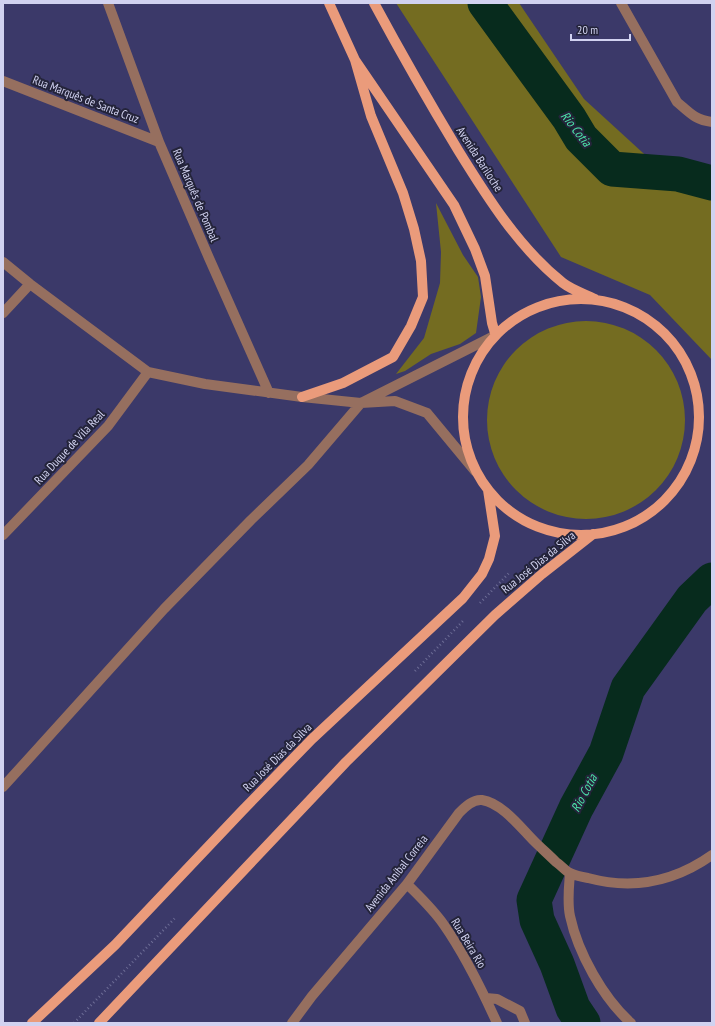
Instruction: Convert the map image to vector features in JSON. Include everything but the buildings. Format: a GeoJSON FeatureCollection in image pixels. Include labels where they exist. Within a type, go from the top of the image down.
{"type":"FeatureCollection","features":[{"type":"Feature","properties":{"kind":"main road"},"geometry":{"type":"LineString","coordinates":[[302,397],[343,383],[392,357],[411,326],[423,297],[421,261],[412,222],[403,193],[370,116],[355,60],[329,3]]}},
{"type":"Feature","properties":{"kind":"main road","name":"Avenida Bariloche"},"geometry":{"type":"LineString","coordinates":[[374,3],[422,91],[477,181],[512,229],[539,262],[564,284],[597,300]]}},
{"type":"Feature","properties":{"kind":"main road"},"geometry":{"type":"LineString","coordinates":[[355,60],[454,205],[475,249],[485,276],[493,335]]}},
{"type":"Feature","properties":{"kind":"main road"},"geometry":{"type":"LineString","coordinates":[[597,300],[625,307],[650,321],[671,340],[687,364],[696,390],[699,418],[695,447],[685,473],[668,496],[646,515],[621,528],[593,534],[564,533],[535,526],[509,511],[488,490],[475,471],[464,438],[462,411],[467,384],[477,359],[493,335],[523,313],[559,301],[597,300]]}},
{"type":"Feature","properties":{"kind":"main road","name":"Rua José Dias da Silva"},"geometry":{"type":"LineString","coordinates":[[32,1023],[115,945],[312,739],[463,598],[482,574],[489,559],[495,536],[488,490]]}},
{"type":"Feature","properties":{"kind":"main road","name":"Rua José Dias da Silva"},"geometry":{"type":"LineString","coordinates":[[99,1023],[346,762],[495,615],[542,574],[593,534]]}},
{"type":"Feature","properties":{"kind":"street","name":"Rua Marquês de Pombal"},"geometry":{"type":"LineString","coordinates":[[108,3],[159,142],[209,258],[270,392]]}},
{"type":"Feature","properties":{"kind":"street"},"geometry":{"type":"LineString","coordinates":[[621,3],[677,102],[691,115],[701,121],[712,122]]}},
{"type":"Feature","properties":{"kind":"street","name":"Rua Marquês de Santa Cruz"},"geometry":{"type":"LineString","coordinates":[[3,81],[159,142]]}},
{"type":"Feature","properties":{"kind":"street"},"geometry":{"type":"LineString","coordinates":[[3,262],[30,284],[148,372],[205,384],[361,404],[395,401],[427,413],[475,471]]}},
{"type":"Feature","properties":{"kind":"street"},"geometry":{"type":"LineString","coordinates":[[3,313],[30,284]]}},
{"type":"Feature","properties":{"kind":"street"},"geometry":{"type":"LineString","coordinates":[[3,787],[164,609],[251,520],[308,465],[361,404],[493,335]]}},
{"type":"Feature","properties":{"kind":"street","name":"Rua Duque de Vila Real"},"geometry":{"type":"LineString","coordinates":[[3,535],[108,426],[148,372]]}},
{"type":"Feature","properties":{"kind":"street","name":"Avenida Aníbal Correia"},"geometry":{"type":"LineString","coordinates":[[292,1023],[312,996],[406,884],[466,805],[482,800],[492,804],[512,817],[534,842],[570,873]]}},
{"type":"Feature","properties":{"kind":"street"},"geometry":{"type":"LineString","coordinates":[[631,1023],[598,984],[579,944],[570,916],[568,893],[570,873],[596,880],[620,884],[650,882],[672,877],[698,865],[712,856]]}},
{"type":"Feature","properties":{"kind":"street","name":"Rua Beira Rio"},"geometry":{"type":"LineString","coordinates":[[406,884],[428,904],[444,925],[486,998],[497,1023]]}},
{"type":"Feature","properties":{"kind":"street"},"geometry":{"type":"LineString","coordinates":[[486,998],[497,999],[520,1012],[524,1023]]}},
{"type":"Feature","properties":{"kind":"shaded area"},"geometry":{"type":"Polygon","coordinates":[[[396,3],[519,3],[584,99],[689,195],[712,192],[712,360],[650,295],[561,257],[396,3]]]}},
{"type":"Feature","properties":{"kind":"shaded area"},"geometry":{"type":"Polygon","coordinates":[[[436,203],[463,255],[478,277],[481,297],[476,333],[460,344],[431,354],[405,371],[396,374],[424,338],[440,283],[441,252],[436,203]]]}},
{"type":"Feature","properties":{"kind":"shaded area"},"geometry":{"type":"Polygon","coordinates":[[[576,321],[596,321],[605,322],[633,332],[649,343],[663,357],[674,373],[678,382],[684,401],[684,439],[674,467],[663,483],[649,497],[633,508],[615,515],[596,519],[576,519],[567,518],[539,508],[523,497],[509,483],[498,467],[491,449],[487,430],[487,410],[488,401],[498,373],[509,357],[523,343],[539,332],[557,325],[576,321]]]}},
{"type":"Feature","properties":{"kind":"waterway","name":"Rio Cotia"},"geometry":{"type":"LineString","coordinates":[[485,3],[569,118],[581,138],[612,169],[678,174],[712,183]]}},
{"type":"Feature","properties":{"kind":"waterway","name":"Rio Cotia"},"geometry":{"type":"LineString","coordinates":[[583,1023],[573,1008],[557,964],[537,920],[534,900],[576,808],[606,753],[628,688],[692,599],[712,580]]}}]}
